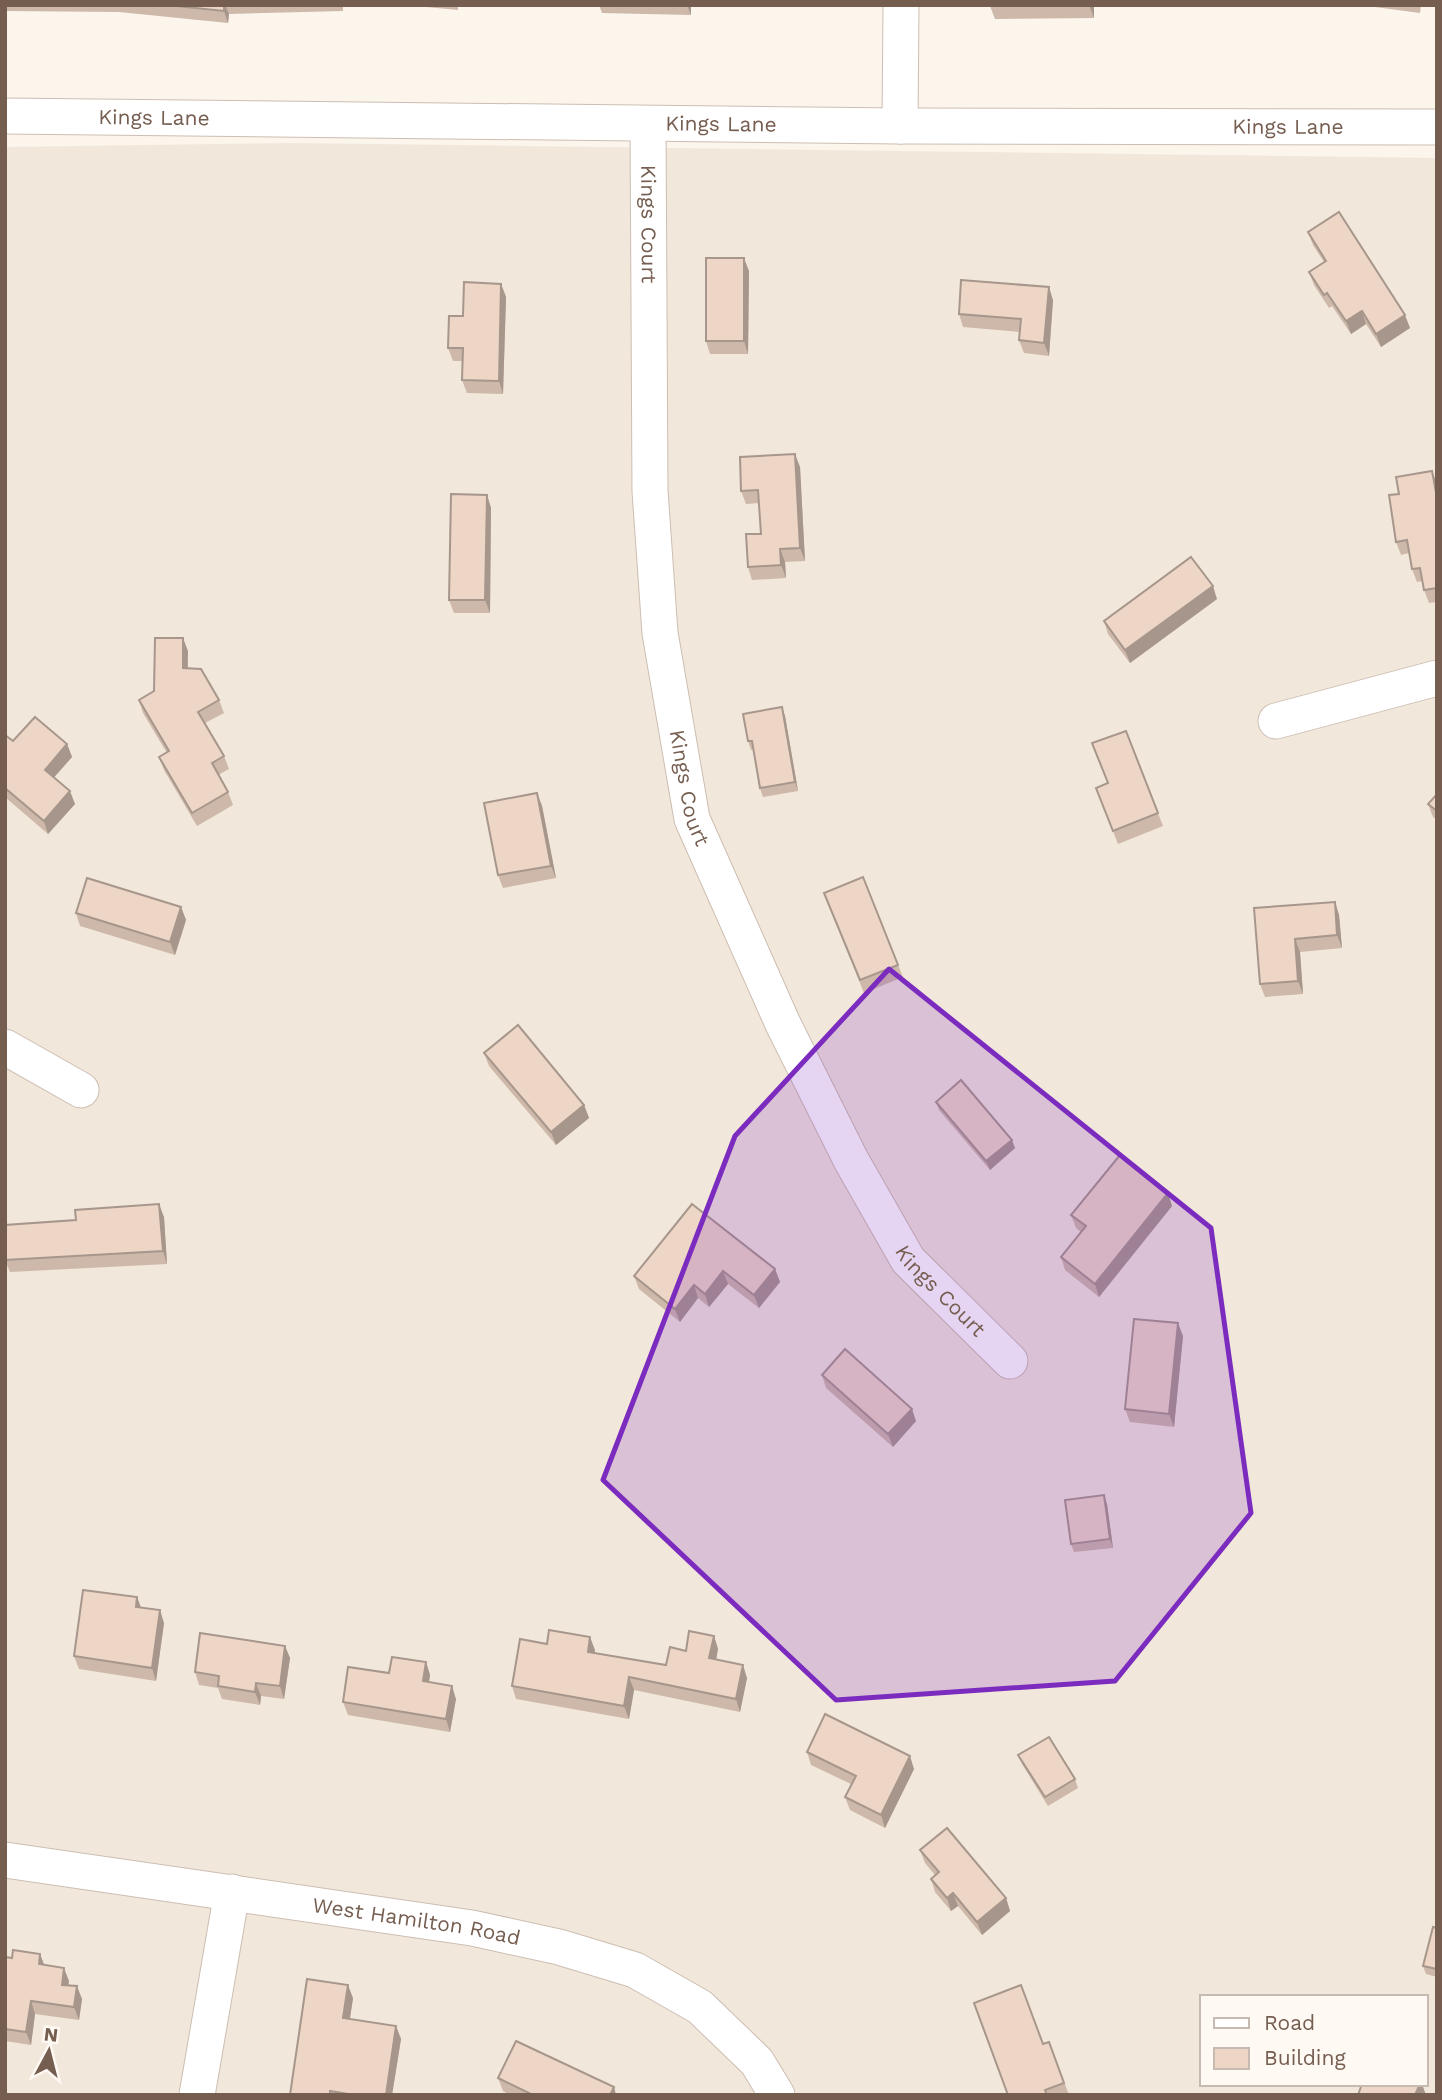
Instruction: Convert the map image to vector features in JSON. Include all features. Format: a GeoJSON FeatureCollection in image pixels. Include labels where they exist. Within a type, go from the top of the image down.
{"type":"FeatureCollection","features":[{"type":"Feature","properties":{"kind":"street"},"geometry":{"type":"LineString","coordinates":[[900,126],[901,5]]}},
{"type":"Feature","properties":{"kind":"street","name":"Kings Lane"},"geometry":{"type":"LineString","coordinates":[[5,116],[900,126],[1437,127]]}},
{"type":"Feature","properties":{"kind":"street","name":"Kings Court"},"geometry":{"type":"LineString","coordinates":[[648,124],[650,491],[660,633],[692,819],[783,1024],[851,1160],[908,1260],[1010,1361]]}},
{"type":"Feature","properties":{"kind":"street"},"geometry":{"type":"LineString","coordinates":[[1276,721],[1437,678]]}},
{"type":"Feature","properties":{"kind":"street"},"geometry":{"type":"LineString","coordinates":[[5,1047],[81,1090]]}},
{"type":"Feature","properties":{"kind":"street","name":"West Hamilton Road"},"geometry":{"type":"LineString","coordinates":[[5,1860],[472,1928],[559,1947],[635,1970],[700,2007],[757,2062],[777,2095]]}},
{"type":"Feature","properties":{"kind":"street"},"geometry":{"type":"LineString","coordinates":[[197,2095],[232,1892]]}},
{"type":"Feature","properties":{"kind":"highlighted area"},"geometry":{"type":"Polygon","coordinates":[[[889,969],[1211,1228],[1251,1513],[1115,1681],[836,1700],[603,1480],[735,1136],[889,969]]]}},
{"type":"Feature","properties":{"kind":"shaded area"},"geometry":{"type":"Polygon","coordinates":[[[292,143],[1437,158],[1437,2095],[5,2095],[5,147],[292,143]]]}},
{"type":"Feature","properties":{"kind":"building"},"geometry":{"type":"Polygon","coordinates":[[[167,5],[224,5],[224,11],[167,5]]]}},
{"type":"Feature","properties":{"kind":"building"},"geometry":{"type":"Polygon","coordinates":[[[990,5],[1089,5],[990,6],[990,5]]]}},
{"type":"Feature","properties":{"kind":"building"},"geometry":{"type":"Polygon","coordinates":[[[1339,212],[1405,315],[1376,334],[1362,311],[1346,321],[1309,272],[1326,261],[1308,232],[1339,212]]]}},
{"type":"Feature","properties":{"kind":"building"},"geometry":{"type":"Polygon","coordinates":[[[706,258],[744,258],[744,341],[706,341],[706,258]]]}},
{"type":"Feature","properties":{"kind":"building"},"geometry":{"type":"Polygon","coordinates":[[[961,280],[1049,287],[1044,343],[1019,340],[1021,319],[959,314],[961,280]]]}},
{"type":"Feature","properties":{"kind":"building"},"geometry":{"type":"Polygon","coordinates":[[[464,282],[501,284],[499,381],[462,380],[463,348],[448,348],[449,316],[463,316],[464,282]]]}},
{"type":"Feature","properties":{"kind":"building"},"geometry":{"type":"Polygon","coordinates":[[[795,454],[800,548],[780,549],[781,565],[748,567],[746,534],[761,534],[758,490],[741,491],[740,457],[795,454]]]}},
{"type":"Feature","properties":{"kind":"building"},"geometry":{"type":"Polygon","coordinates":[[[1432,471],[1437,498],[1437,588],[1424,590],[1420,568],[1412,569],[1407,540],[1396,542],[1389,495],[1399,494],[1396,477],[1432,471]]]}},
{"type":"Feature","properties":{"kind":"building"},"geometry":{"type":"Polygon","coordinates":[[[451,494],[487,495],[485,600],[449,600],[451,494]]]}},
{"type":"Feature","properties":{"kind":"building"},"geometry":{"type":"Polygon","coordinates":[[[1191,557],[1213,586],[1125,650],[1104,621],[1191,557]]]}},
{"type":"Feature","properties":{"kind":"building"},"geometry":{"type":"Polygon","coordinates":[[[155,638],[183,638],[183,668],[201,669],[219,700],[198,712],[224,756],[212,763],[228,792],[192,813],[159,757],[169,751],[139,700],[154,691],[155,638]]]}},
{"type":"Feature","properties":{"kind":"building"},"geometry":{"type":"Polygon","coordinates":[[[782,707],[795,782],[760,788],[752,741],[748,741],[743,714],[782,707]]]}},
{"type":"Feature","properties":{"kind":"building"},"geometry":{"type":"Polygon","coordinates":[[[35,717],[67,744],[45,770],[70,791],[44,821],[5,788],[5,735],[13,741],[35,717]]]}},
{"type":"Feature","properties":{"kind":"building"},"geometry":{"type":"Polygon","coordinates":[[[1126,731],[1158,813],[1113,831],[1096,788],[1108,783],[1092,743],[1126,731]]]}},
{"type":"Feature","properties":{"kind":"building"},"geometry":{"type":"Polygon","coordinates":[[[537,793],[551,866],[498,875],[484,803],[537,793]]]}},
{"type":"Feature","properties":{"kind":"building"},"geometry":{"type":"Polygon","coordinates":[[[1437,794],[1437,811],[1428,804],[1437,794]]]}},
{"type":"Feature","properties":{"kind":"building"},"geometry":{"type":"Polygon","coordinates":[[[863,877],[898,965],[860,980],[824,893],[863,877]]]}},
{"type":"Feature","properties":{"kind":"building"},"geometry":{"type":"Polygon","coordinates":[[[87,878],[181,907],[170,942],[76,913],[87,878]]]}},
{"type":"Feature","properties":{"kind":"building"},"geometry":{"type":"Polygon","coordinates":[[[1335,902],[1337,935],[1295,939],[1298,981],[1260,984],[1254,908],[1335,902]]]}},
{"type":"Feature","properties":{"kind":"building"},"geometry":{"type":"Polygon","coordinates":[[[518,1025],[584,1105],[551,1132],[484,1053],[518,1025]]]}},
{"type":"Feature","properties":{"kind":"building"},"geometry":{"type":"Polygon","coordinates":[[[961,1080],[1012,1140],[986,1161],[936,1102],[961,1080]]]}},
{"type":"Feature","properties":{"kind":"building"},"geometry":{"type":"Polygon","coordinates":[[[1120,1155],[1168,1193],[1095,1284],[1061,1257],[1086,1226],[1071,1215],[1120,1155]]]}},
{"type":"Feature","properties":{"kind":"building"},"geometry":{"type":"Polygon","coordinates":[[[159,1204],[163,1251],[5,1260],[5,1225],[76,1220],[75,1210],[159,1204]]]}},
{"type":"Feature","properties":{"kind":"building"},"geometry":{"type":"Polygon","coordinates":[[[692,1204],[775,1269],[754,1295],[723,1271],[705,1294],[694,1285],[675,1309],[634,1276],[692,1204]]]}},
{"type":"Feature","properties":{"kind":"building"},"geometry":{"type":"Polygon","coordinates":[[[1134,1319],[1178,1323],[1169,1414],[1125,1409],[1134,1319]]]}},
{"type":"Feature","properties":{"kind":"building"},"geometry":{"type":"Polygon","coordinates":[[[845,1349],[912,1409],[888,1434],[822,1375],[845,1349]]]}},
{"type":"Feature","properties":{"kind":"building"},"geometry":{"type":"Polygon","coordinates":[[[1104,1495],[1110,1539],[1071,1544],[1065,1500],[1104,1495]]]}},
{"type":"Feature","properties":{"kind":"building"},"geometry":{"type":"Polygon","coordinates":[[[83,1590],[137,1597],[136,1607],[160,1610],[152,1668],[74,1656],[83,1590]]]}},
{"type":"Feature","properties":{"kind":"building"},"geometry":{"type":"Polygon","coordinates":[[[549,1630],[590,1637],[588,1652],[666,1665],[670,1647],[686,1651],[689,1631],[714,1636],[709,1658],[743,1665],[736,1699],[629,1677],[624,1706],[512,1686],[520,1639],[547,1644],[549,1630]]]}},
{"type":"Feature","properties":{"kind":"building"},"geometry":{"type":"Polygon","coordinates":[[[200,1633],[285,1646],[280,1686],[256,1683],[255,1692],[218,1686],[219,1676],[195,1672],[200,1633]]]}},
{"type":"Feature","properties":{"kind":"building"},"geometry":{"type":"Polygon","coordinates":[[[392,1657],[426,1662],[423,1681],[452,1686],[446,1719],[343,1702],[348,1667],[389,1673],[392,1657]]]}},
{"type":"Feature","properties":{"kind":"building"},"geometry":{"type":"Polygon","coordinates":[[[825,1714],[910,1756],[881,1815],[845,1797],[856,1776],[807,1752],[825,1714]]]}},
{"type":"Feature","properties":{"kind":"building"},"geometry":{"type":"Polygon","coordinates":[[[1049,1737],[1075,1779],[1045,1797],[1018,1755],[1049,1737]]]}},
{"type":"Feature","properties":{"kind":"building"},"geometry":{"type":"Polygon","coordinates":[[[947,1828],[1006,1898],[977,1922],[953,1893],[947,1898],[931,1879],[939,1872],[920,1850],[947,1828]]]}},
{"type":"Feature","properties":{"kind":"building"},"geometry":{"type":"Polygon","coordinates":[[[1433,1927],[1437,1928],[1437,1969],[1423,1966],[1433,1927]]]}},
{"type":"Feature","properties":{"kind":"building"},"geometry":{"type":"Polygon","coordinates":[[[13,1950],[40,1954],[39,1964],[64,1968],[62,1985],[77,1986],[74,2007],[31,2001],[26,2032],[5,2029],[5,1957],[12,1958],[13,1950]]]}},
{"type":"Feature","properties":{"kind":"building"},"geometry":{"type":"Polygon","coordinates":[[[307,1979],[348,1985],[343,2018],[396,2026],[386,2095],[354,2095],[330,2091],[330,2095],[290,2095],[307,1979]]]}},
{"type":"Feature","properties":{"kind":"building"},"geometry":{"type":"Polygon","coordinates":[[[1021,1985],[1043,2044],[1049,2042],[1064,2083],[1045,2090],[1047,2095],[1008,2095],[974,2003],[1021,1985]]]}},
{"type":"Feature","properties":{"kind":"building"},"geometry":{"type":"Polygon","coordinates":[[[516,2041],[614,2087],[610,2095],[533,2095],[498,2078],[516,2041]]]}},
{"type":"Feature","properties":{"kind":"building"},"geometry":{"type":"Polygon","coordinates":[[[1361,2086],[1419,2086],[1415,2095],[1358,2095],[1361,2086]]]}}]}
